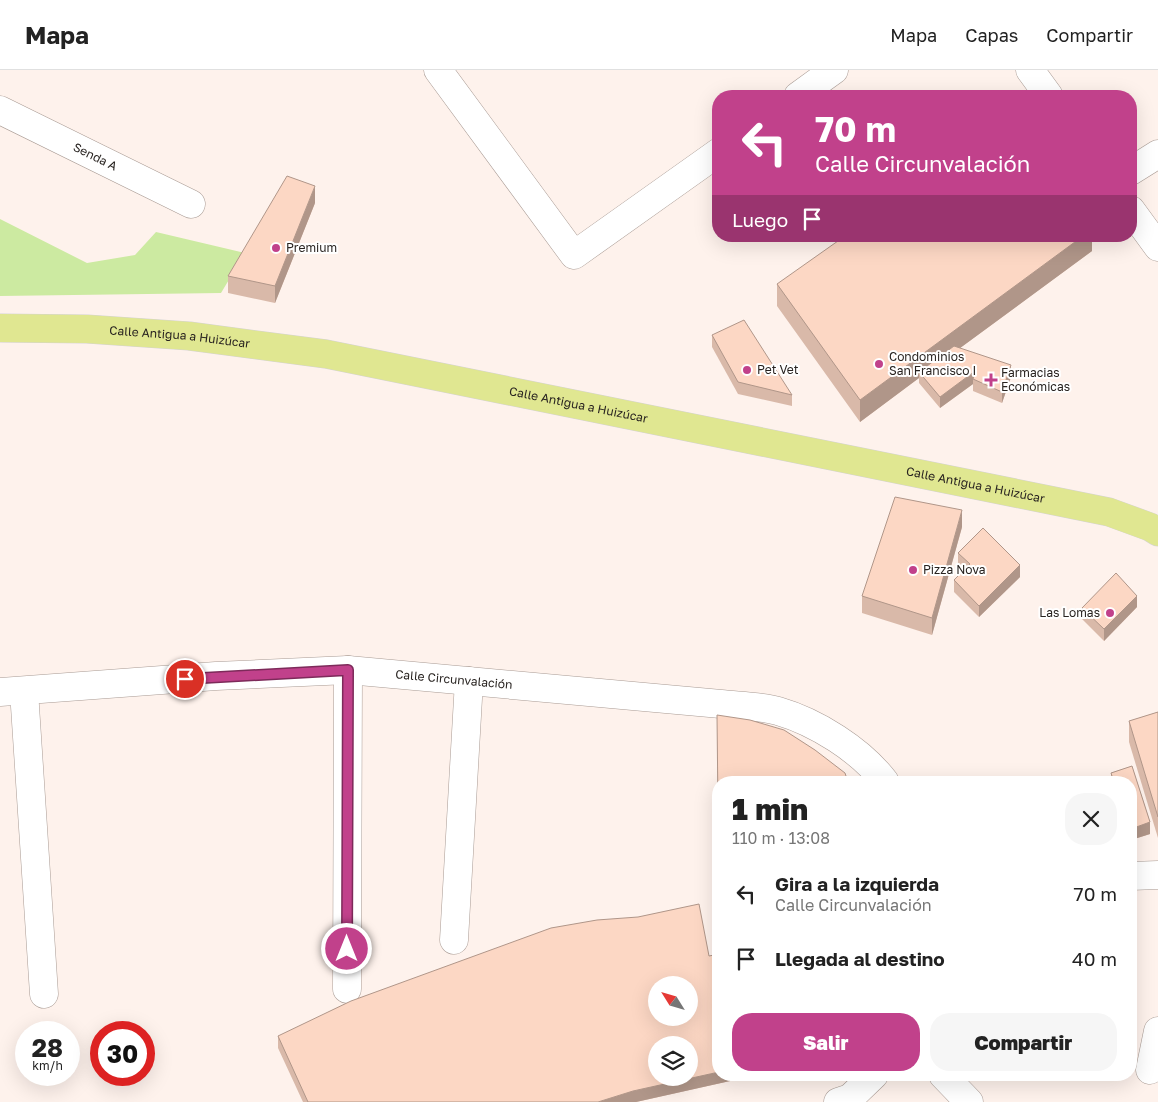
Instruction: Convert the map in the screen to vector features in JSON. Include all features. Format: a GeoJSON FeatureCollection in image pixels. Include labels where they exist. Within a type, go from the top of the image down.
{"type":"FeatureCollection","features":[{"type":"Feature","properties":{"kind":"main road","name":"Calle Antigua a Huizúcar"},"geometry":{"type":"LineString","coordinates":[[0,328],[87,329],[189,336],[326,354],[1109,512],[1155,525]]}},
{"type":"Feature","properties":{"kind":"street"},"geometry":{"type":"LineString","coordinates":[[438,70],[574,255],[712,157]]}},
{"type":"Feature","properties":{"kind":"street"},"geometry":{"type":"LineString","coordinates":[[806,90],[834,70]]}},
{"type":"Feature","properties":{"kind":"street"},"geometry":{"type":"LineString","coordinates":[[1030,70],[1045,90]]}},
{"type":"Feature","properties":{"kind":"street","name":"Senda A"},"geometry":{"type":"LineString","coordinates":[[0,110],[190,204]]}},
{"type":"Feature","properties":{"kind":"street"},"geometry":{"type":"LineString","coordinates":[[1137,167],[1158,154]]}},
{"type":"Feature","properties":{"kind":"street"},"geometry":{"type":"LineString","coordinates":[[1137,218],[1158,247]]}},
{"type":"Feature","properties":{"kind":"street"},"geometry":{"type":"LineString","coordinates":[[347,989],[348,670]]}},
{"type":"Feature","properties":{"kind":"street","name":"Calle Circunvalación"},"geometry":{"type":"LineString","coordinates":[[12,692],[216,676],[348,670],[469,681],[777,711],[802,721],[840,742],[878,776]]}},
{"type":"Feature","properties":{"kind":"street"},"geometry":{"type":"LineString","coordinates":[[454,940],[469,681]]}},
{"type":"Feature","properties":{"kind":"street"},"geometry":{"type":"LineString","coordinates":[[12,692],[44,994]]}},
{"type":"Feature","properties":{"kind":"street"},"geometry":{"type":"LineString","coordinates":[[1137,876],[1158,875]]}},
{"type":"Feature","properties":{"kind":"street"},"geometry":{"type":"LineString","coordinates":[[1150,1070],[1158,1031]]}},
{"type":"Feature","properties":{"kind":"street"},"geometry":{"type":"LineString","coordinates":[[847,1100],[868,1081]]}},
{"type":"Feature","properties":{"kind":"street"},"geometry":{"type":"LineString","coordinates":[[949,1081],[969,1102]]}},
{"type":"Feature","properties":{"kind":"green space"},"geometry":{"type":"Polygon","coordinates":[[[0,219],[87,263],[135,255],[156,232],[245,253],[221,293],[0,296],[0,219]]]}},
{"type":"Feature","properties":{"kind":"building","name":"Premium"},"geometry":{"type":"Polygon","coordinates":[[[287,176],[315,186],[275,286],[228,276],[287,176]]]}},
{"type":"Feature","properties":{"kind":"building","name":"Condominios San Francisco I"},"geometry":{"type":"Polygon","coordinates":[[[836,242],[1075,242],[860,400],[777,284],[836,242]]]}},
{"type":"Feature","properties":{"kind":"building","name":"Pet Vet"},"geometry":{"type":"Polygon","coordinates":[[[744,320],[792,395],[738,382],[712,335],[744,320]]]}},
{"type":"Feature","properties":{"kind":"building"},"geometry":{"type":"Polygon","coordinates":[[[954,346],[1011,365],[1002,392],[973,379],[975,371],[940,397],[919,372],[954,346]]]}},
{"type":"Feature","properties":{"kind":"building","name":"Pizza Nova"},"geometry":{"type":"Polygon","coordinates":[[[895,497],[962,510],[932,618],[862,596],[895,497]]]}},
{"type":"Feature","properties":{"kind":"building"},"geometry":{"type":"Polygon","coordinates":[[[983,528],[1020,565],[979,606],[954,580],[970,564],[958,553],[983,528]]]}},
{"type":"Feature","properties":{"kind":"building","name":"Las Lomas"},"geometry":{"type":"Polygon","coordinates":[[[1116,573],[1137,596],[1104,629],[1082,608],[1116,573]]]}},
{"type":"Feature","properties":{"kind":"building"},"geometry":{"type":"Polygon","coordinates":[[[1158,712],[1158,817],[1129,721],[1158,712]]]}},
{"type":"Feature","properties":{"kind":"building"},"geometry":{"type":"Polygon","coordinates":[[[717,715],[750,720],[784,730],[815,750],[845,773],[846,776],[718,776],[717,715]]]}},
{"type":"Feature","properties":{"kind":"building"},"geometry":{"type":"Polygon","coordinates":[[[1132,766],[1135,776],[1112,776],[1111,773],[1132,766]]]}},
{"type":"Feature","properties":{"kind":"building"},"geometry":{"type":"Polygon","coordinates":[[[1137,782],[1150,822],[1137,827],[1137,782]]]}},
{"type":"Feature","properties":{"kind":"building"},"geometry":{"type":"Polygon","coordinates":[[[699,904],[709,956],[712,955],[712,1074],[698,1077],[698,1036],[648,1036],[648,1086],[656,1086],[598,1102],[308,1102],[278,1036],[351,1001],[551,928],[597,920],[638,917],[699,904]]]}},
{"type":"Feature","properties":{"kind":"place","name":"Premium"},"geometry":{"type":"Point","coordinates":[276,248]}},
{"type":"Feature","properties":{"kind":"place","name":"Condominios San Francisco I"},"geometry":{"type":"Point","coordinates":[879,364]}},
{"type":"Feature","properties":{"kind":"place","name":"Pet Vet"},"geometry":{"type":"Point","coordinates":[747,370]}},
{"type":"Feature","properties":{"kind":"place","name":"Farmacias Económicas"},"geometry":{"type":"Point","coordinates":[991,380]}},
{"type":"Feature","properties":{"kind":"place","name":"Pizza Nova"},"geometry":{"type":"Point","coordinates":[913,570]}},
{"type":"Feature","properties":{"kind":"place","name":"Las Lomas"},"geometry":{"type":"Point","coordinates":[1110,613]}},
{"type":"Feature","properties":{"kind":"route"},"geometry":{"type":"LineString","coordinates":[[185,679],[348,670],[347,949]]}}]}
